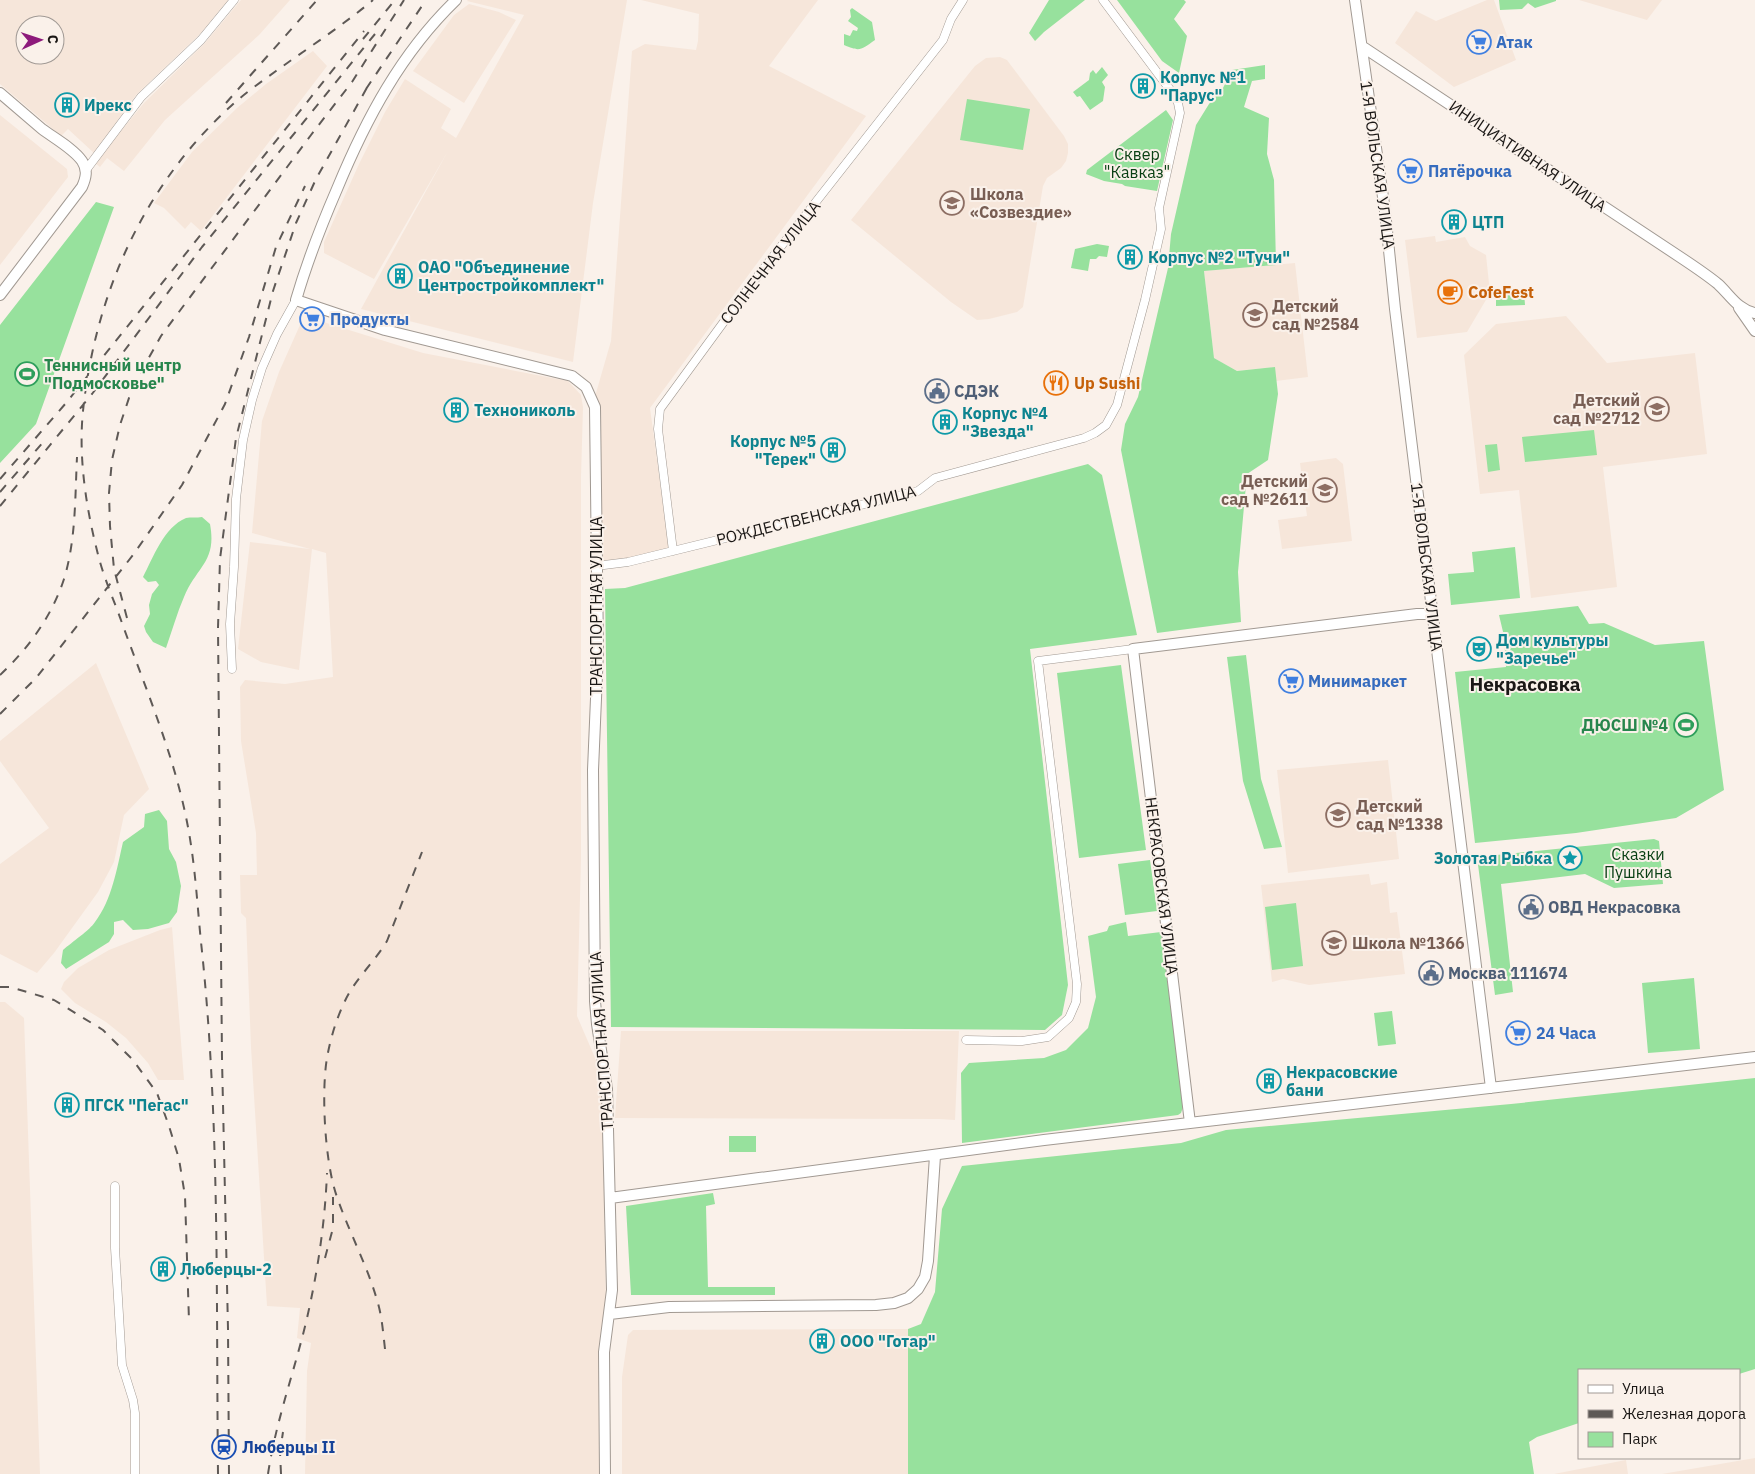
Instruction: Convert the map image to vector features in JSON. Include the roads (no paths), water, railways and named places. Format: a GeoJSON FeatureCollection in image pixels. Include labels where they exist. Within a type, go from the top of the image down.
{"type":"FeatureCollection","features":[{"type":"Feature","properties":{"kind":"street"},"geometry":{"type":"LineString","coordinates":[[86,170],[141,97],[201,40],[234,0]]}},
{"type":"Feature","properties":{"kind":"street"},"geometry":{"type":"LineString","coordinates":[[232,669],[230,624],[236,499],[243,440],[252,400],[262,368],[277,334],[296,300],[307,262],[326,215],[353,150],[372,112],[397,72],[428,29],[456,0]]}},
{"type":"Feature","properties":{"kind":"street","name":"СОЛНЕЧНАЯ УЛИЦА"},"geometry":{"type":"LineString","coordinates":[[673,551],[658,429],[660,409],[753,282],[943,40],[951,19],[963,0]]}},
{"type":"Feature","properties":{"kind":"street","name":"РОЖДЕСТВЕНСКАЯ УЛИЦА"},"geometry":{"type":"LineString","coordinates":[[596,566],[628,562],[918,491],[935,478],[1084,438],[1095,433],[1106,424],[1117,405],[1145,300],[1161,229],[1159,208],[1180,113],[1174,95],[1103,0]]}},
{"type":"Feature","properties":{"kind":"street"},"geometry":{"type":"LineString","coordinates":[[1355,0],[1363,47]]}},
{"type":"Feature","properties":{"kind":"street","name":"ИНИЦИАТИВНАЯ УЛИЦА"},"geometry":{"type":"LineString","coordinates":[[1363,47],[1718,284],[1748,319],[1755,331]]}},
{"type":"Feature","properties":{"kind":"street","name":"1-Я ВОЛЬСКАЯ УЛИЦА"},"geometry":{"type":"LineString","coordinates":[[1363,47],[1366,82],[1385,211],[1396,319],[1491,1088]]}},
{"type":"Feature","properties":{"kind":"street"},"geometry":{"type":"LineString","coordinates":[[0,93],[76,155],[82,161],[86,170],[86,177],[82,187],[0,295]]}},
{"type":"Feature","properties":{"kind":"street","name":"ИНИЦИАТИВНАЯ УЛИЦА"},"geometry":{"type":"LineString","coordinates":[[1729,296],[1745,310],[1755,312]]}},
{"type":"Feature","properties":{"kind":"street","name":"ТРАНСПОРТНАЯ УЛИЦА"},"geometry":{"type":"LineString","coordinates":[[296,300],[385,330],[572,376],[586,386],[595,407],[598,651],[593,770],[595,1002],[607,1089],[612,1290],[604,1352],[604,1474]]}},
{"type":"Feature","properties":{"kind":"street"},"geometry":{"type":"LineString","coordinates":[[966,1040],[1022,1041],[1048,1036],[1068,1018],[1076,1002],[1077,984],[1038,661],[1417,614],[1433,614]]}},
{"type":"Feature","properties":{"kind":"street","name":"НЕКРАСОВСКАЯ УЛИЦА"},"geometry":{"type":"LineString","coordinates":[[1133,649],[1190,1123]]}},
{"type":"Feature","properties":{"kind":"street"},"geometry":{"type":"LineString","coordinates":[[610,1198],[1044,1140],[1755,1057]]}},
{"type":"Feature","properties":{"kind":"street"},"geometry":{"type":"LineString","coordinates":[[610,1314],[669,1307],[876,1305],[894,1303],[908,1298],[918,1290],[927,1270],[934,1156]]}},
{"type":"Feature","properties":{"kind":"street"},"geometry":{"type":"LineString","coordinates":[[115,1186],[115,1248],[122,1365],[135,1413],[135,1474]]}},
{"type":"Feature","properties":{"kind":"railway"},"geometry":{"type":"LineString","coordinates":[[226,103],[317,0]]}},
{"type":"Feature","properties":{"kind":"railway"},"geometry":{"type":"LineString","coordinates":[[218,1474],[214,1141],[207,1008],[192,852],[187,822],[167,746],[105,578],[95,544],[83,468],[83,411],[89,368],[99,325],[112,284],[129,244],[149,206],[173,171],[200,137],[236,101],[373,0]]}},
{"type":"Feature","properties":{"kind":"railway"},"geometry":{"type":"LineString","coordinates":[[363,39],[395,0]]}},
{"type":"Feature","properties":{"kind":"railway"},"geometry":{"type":"LineString","coordinates":[[127,618],[114,569],[109,493],[112,460],[120,425],[133,386],[161,336],[352,82],[404,0]]}},
{"type":"Feature","properties":{"kind":"railway"},"geometry":{"type":"LineString","coordinates":[[366,89],[426,0]]}},
{"type":"Feature","properties":{"kind":"railway"},"geometry":{"type":"LineString","coordinates":[[0,479],[66,403],[364,31]]}},
{"type":"Feature","properties":{"kind":"railway"},"geometry":{"type":"LineString","coordinates":[[0,506],[92,394],[202,247],[375,34]]}},
{"type":"Feature","properties":{"kind":"railway"},"geometry":{"type":"LineString","coordinates":[[229,1474],[222,1059],[218,628],[220,559],[236,438],[273,291],[296,223],[316,179],[369,84]]}},
{"type":"Feature","properties":{"kind":"railway"},"geometry":{"type":"LineString","coordinates":[[0,714],[36,678],[133,555],[182,485],[225,404],[249,337],[276,247],[305,186]]}},
{"type":"Feature","properties":{"kind":"railway"},"geometry":{"type":"LineString","coordinates":[[0,492],[45,440]]}},
{"type":"Feature","properties":{"kind":"railway"},"geometry":{"type":"LineString","coordinates":[[0,675],[38,631],[53,606],[64,579],[73,534],[77,457]]}},
{"type":"Feature","properties":{"kind":"railway"},"geometry":{"type":"LineString","coordinates":[[385,1349],[377,1300],[333,1183],[325,1128],[325,1073],[330,1044],[341,1010],[353,987],[387,941],[422,852]]}},
{"type":"Feature","properties":{"kind":"railway"},"geometry":{"type":"LineString","coordinates":[[0,987],[10,987],[54,1000],[103,1030],[133,1060],[157,1093],[179,1159],[185,1196],[189,1321]]}},
{"type":"Feature","properties":{"kind":"railway"},"geometry":{"type":"LineString","coordinates":[[268,1474],[271,1454],[307,1318],[323,1228],[327,1173]]}},
{"type":"Feature","properties":{"kind":"railway"},"geometry":{"type":"LineString","coordinates":[[325,1258],[333,1228],[333,1197]]}},
{"type":"Feature","properties":{"kind":"railway"},"geometry":{"type":"LineString","coordinates":[[281,1474],[280,1452],[283,1432]]}},
{"type":"Feature","properties":{"kind":"place","name":"Атак"},"geometry":{"type":"Point","coordinates":[1479,42]}},
{"type":"Feature","properties":{"kind":"place","name":"Корпус №1 \"Парус\""},"geometry":{"type":"Point","coordinates":[1143,86]}},
{"type":"Feature","properties":{"kind":"place","name":"Ирекс"},"geometry":{"type":"Point","coordinates":[67,105]}},
{"type":"Feature","properties":{"kind":"place","name":"Пятёрочка"},"geometry":{"type":"Point","coordinates":[1410,171]}},
{"type":"Feature","properties":{"kind":"place","name":"Школа «Созвездие»"},"geometry":{"type":"Point","coordinates":[952,203]}},
{"type":"Feature","properties":{"kind":"place","name":"ЦТП"},"geometry":{"type":"Point","coordinates":[1454,222]}},
{"type":"Feature","properties":{"kind":"place","name":"Корпус №2 \"Тучи\""},"geometry":{"type":"Point","coordinates":[1130,257]}},
{"type":"Feature","properties":{"kind":"place","name":"ОАО \"Объединение Центростройкомплект\""},"geometry":{"type":"Point","coordinates":[400,276]}},
{"type":"Feature","properties":{"kind":"place","name":"CofeFest"},"geometry":{"type":"Point","coordinates":[1450,292]}},
{"type":"Feature","properties":{"kind":"place","name":"Детский сад №2584"},"geometry":{"type":"Point","coordinates":[1255,315]}},
{"type":"Feature","properties":{"kind":"place","name":"Продукты"},"geometry":{"type":"Point","coordinates":[312,319]}},
{"type":"Feature","properties":{"kind":"place","name":"Теннисный центр \"Подмосковье\""},"geometry":{"type":"Point","coordinates":[27,374]}},
{"type":"Feature","properties":{"kind":"place","name":"Up Sushi"},"geometry":{"type":"Point","coordinates":[1056,383]}},
{"type":"Feature","properties":{"kind":"place","name":"СДЭК"},"geometry":{"type":"Point","coordinates":[937,391]}},
{"type":"Feature","properties":{"kind":"place","name":"Детский сад №2712"},"geometry":{"type":"Point","coordinates":[1657,409]}},
{"type":"Feature","properties":{"kind":"place","name":"Технониколь"},"geometry":{"type":"Point","coordinates":[456,410]}},
{"type":"Feature","properties":{"kind":"place","name":"Корпус №4 \"Звезда\""},"geometry":{"type":"Point","coordinates":[945,422]}},
{"type":"Feature","properties":{"kind":"place","name":"Корпус №5 \"Терек\""},"geometry":{"type":"Point","coordinates":[833,450]}},
{"type":"Feature","properties":{"kind":"place","name":"Детский сад №2611"},"geometry":{"type":"Point","coordinates":[1325,490]}},
{"type":"Feature","properties":{"kind":"place","name":"Дом культуры \"Заречье\""},"geometry":{"type":"Point","coordinates":[1479,649]}},
{"type":"Feature","properties":{"kind":"place","name":"Минимаркет"},"geometry":{"type":"Point","coordinates":[1291,681]}},
{"type":"Feature","properties":{"kind":"place","name":"ДЮСШ №4"},"geometry":{"type":"Point","coordinates":[1686,725]}},
{"type":"Feature","properties":{"kind":"place","name":"Детский сад №1338"},"geometry":{"type":"Point","coordinates":[1338,815]}},
{"type":"Feature","properties":{"kind":"place","name":"Золотая Рыбка"},"geometry":{"type":"Point","coordinates":[1570,858]}},
{"type":"Feature","properties":{"kind":"place","name":"ОВД Некрасовка"},"geometry":{"type":"Point","coordinates":[1531,907]}},
{"type":"Feature","properties":{"kind":"place","name":"Школа №1366"},"geometry":{"type":"Point","coordinates":[1334,943]}},
{"type":"Feature","properties":{"kind":"place","name":"Москва 111674"},"geometry":{"type":"Point","coordinates":[1431,973]}},
{"type":"Feature","properties":{"kind":"place","name":"24 Часа"},"geometry":{"type":"Point","coordinates":[1518,1033]}},
{"type":"Feature","properties":{"kind":"place","name":"Некрасовские бани"},"geometry":{"type":"Point","coordinates":[1269,1081]}},
{"type":"Feature","properties":{"kind":"place","name":"ПГСК \"Пегас\""},"geometry":{"type":"Point","coordinates":[67,1105]}},
{"type":"Feature","properties":{"kind":"place","name":"Люберцы-2"},"geometry":{"type":"Point","coordinates":[163,1269]}},
{"type":"Feature","properties":{"kind":"place","name":"ООО \"Готар\""},"geometry":{"type":"Point","coordinates":[822,1341]}},
{"type":"Feature","properties":{"kind":"place","name":"Люберцы II"},"geometry":{"type":"Point","coordinates":[224,1447]}},
{"type":"Feature","properties":{"kind":"district","name":"Некрасовка"},"geometry":{"type":"Point","coordinates":[1525,684]}},
{"type":"Feature","properties":{"kind":"park label","name":"Сквер \"Кавказ\""},"geometry":{"type":"Point","coordinates":[1137,163]}},
{"type":"Feature","properties":{"kind":"park label","name":"Сказки Пушкина"},"geometry":{"type":"Point","coordinates":[1638,863]}}]}
